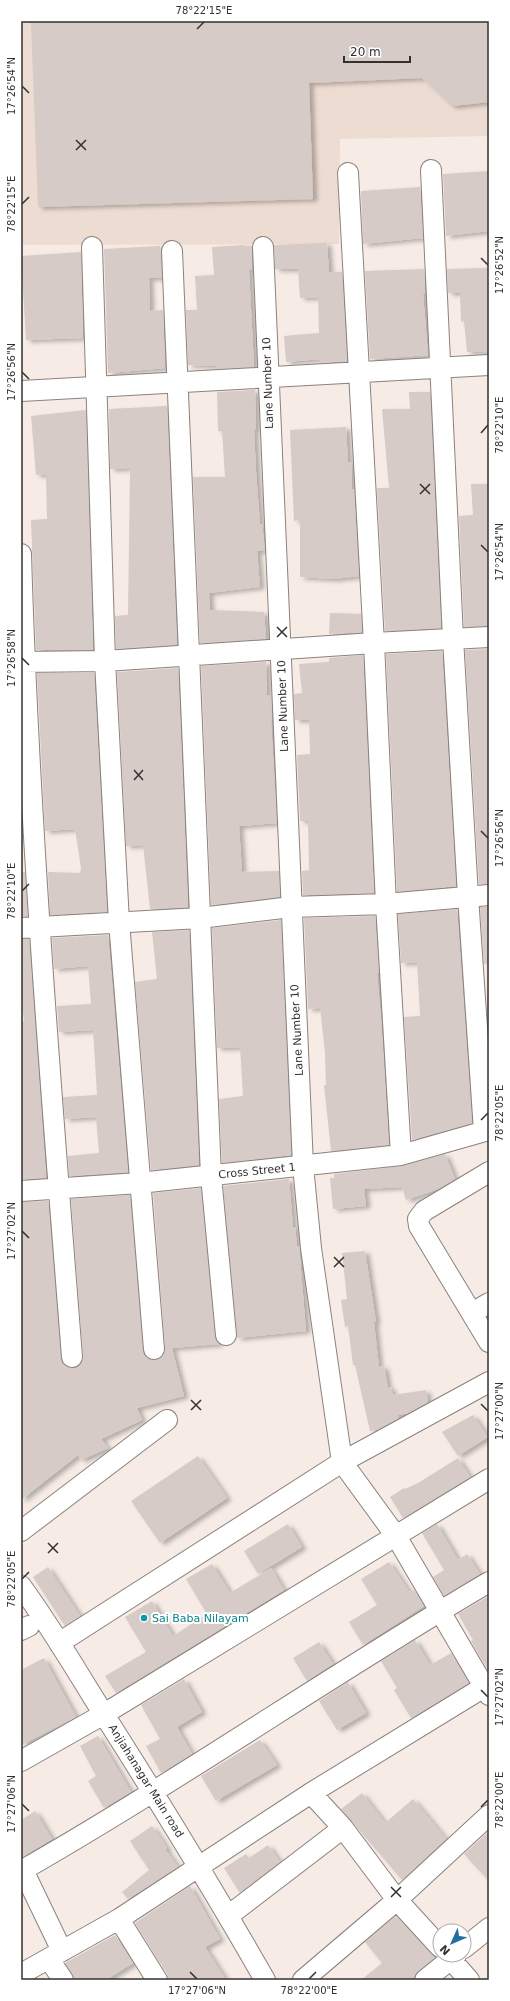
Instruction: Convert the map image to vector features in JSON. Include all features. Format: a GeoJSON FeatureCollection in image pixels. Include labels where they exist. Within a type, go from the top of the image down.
{"type":"FeatureCollection","features":[{"type":"Feature","properties":{"kind":"street"},"geometry":{"type":"LineString","coordinates":[[431,170],[442,368],[453,638],[468,896],[487,1130]]}},
{"type":"Feature","properties":{"kind":"street"},"geometry":{"type":"LineString","coordinates":[[348,173],[374,643],[386,904],[401,1154]]}},
{"type":"Feature","properties":{"kind":"street"},"geometry":{"type":"LineString","coordinates":[[92,246],[98,387],[105,661],[119,922],[154,1349]]}},
{"type":"Feature","properties":{"kind":"street","name":"Lane Number 10"},"geometry":{"type":"LineString","coordinates":[[263,247],[303,1166],[311,1248],[342,1462]]}},
{"type":"Feature","properties":{"kind":"street"},"geometry":{"type":"LineString","coordinates":[[172,251],[211,1176],[226,1335]]}},
{"type":"Feature","properties":{"kind":"street"},"geometry":{"type":"LineString","coordinates":[[21,391],[489,365]]}},
{"type":"Feature","properties":{"kind":"street"},"geometry":{"type":"LineString","coordinates":[[21,554],[30,928],[59,1188],[72,1357]]}},
{"type":"Feature","properties":{"kind":"street"},"geometry":{"type":"LineString","coordinates":[[23,662],[105,661],[453,638],[489,637]]}},
{"type":"Feature","properties":{"kind":"street"},"geometry":{"type":"LineString","coordinates":[[30,928],[200,918],[291,907],[386,904],[489,895]]}},
{"type":"Feature","properties":{"kind":"street","name":"Cross Street 1"},"geometry":{"type":"LineString","coordinates":[[21,1191],[140,1183],[401,1154],[487,1130]]}},
{"type":"Feature","properties":{"kind":"street"},"geometry":{"type":"LineString","coordinates":[[489,1172],[424,1211],[418,1219],[419,1226],[489,1342]]}},
{"type":"Feature","properties":{"kind":"street"},"geometry":{"type":"LineString","coordinates":[[472,1313],[489,1303]]}},
{"type":"Feature","properties":{"kind":"street"},"geometry":{"type":"LineString","coordinates":[[59,1643],[342,1462],[489,1382]]}},
{"type":"Feature","properties":{"kind":"street"},"geometry":{"type":"LineString","coordinates":[[21,1532],[167,1420]]}},
{"type":"Feature","properties":{"kind":"street"},"geometry":{"type":"LineString","coordinates":[[21,1974],[119,1919],[311,1793],[487,1689],[439,1611],[396,1536],[342,1462]]}},
{"type":"Feature","properties":{"kind":"street"},"geometry":{"type":"LineString","coordinates":[[21,1761],[104,1714],[489,1479]]}},
{"type":"Feature","properties":{"kind":"street"},"geometry":{"type":"LineString","coordinates":[[63,1980],[56,1955],[22,1871],[153,1791],[439,1611],[489,1582]]}},
{"type":"Feature","properties":{"kind":"street","name":"Anjiahanagar Main road"},"geometry":{"type":"LineString","coordinates":[[21,1586],[43,1616],[153,1791],[199,1866],[265,1980]]}},
{"type":"Feature","properties":{"kind":"street"},"geometry":{"type":"LineString","coordinates":[[311,1793],[343,1828],[397,1900],[432,1934]]}},
{"type":"Feature","properties":{"kind":"street"},"geometry":{"type":"LineString","coordinates":[[303,1980],[397,1900],[489,1815]]}},
{"type":"Feature","properties":{"kind":"street"},"geometry":{"type":"LineString","coordinates":[[228,1916],[343,1828]]}},
{"type":"Feature","properties":{"kind":"street"},"geometry":{"type":"LineString","coordinates":[[119,1919],[157,1980]]}},
{"type":"Feature","properties":{"kind":"street"},"geometry":{"type":"LineString","coordinates":[[472,1939],[489,1928]]}},
{"type":"Feature","properties":{"kind":"street"},"geometry":{"type":"LineString","coordinates":[[425,1980],[442,1963]]}},
{"type":"Feature","properties":{"kind":"street"},"geometry":{"type":"LineString","coordinates":[[458,1963],[469,1980]]}},
{"type":"Feature","properties":{"kind":"shaded area"},"geometry":{"type":"Polygon","coordinates":[[[21,21],[489,21],[489,136],[340,139],[339,244],[21,245],[21,21]]]}},
{"type":"Feature","properties":{"kind":"building"},"geometry":{"type":"Polygon","coordinates":[[[31,21],[489,21],[489,102],[452,106],[422,78],[309,83],[313,199],[38,207],[31,21]]]}},
{"type":"Feature","properties":{"kind":"building"},"geometry":{"type":"Polygon","coordinates":[[[489,171],[489,231],[446,236],[443,174],[489,171]]]}},
{"type":"Feature","properties":{"kind":"building"},"geometry":{"type":"Polygon","coordinates":[[[420,187],[423,238],[363,244],[361,191],[420,187]]]}},
{"type":"Feature","properties":{"kind":"building"},"geometry":{"type":"Polygon","coordinates":[[[327,243],[329,272],[342,272],[347,361],[320,363],[320,359],[286,362],[284,336],[319,333],[318,297],[300,298],[298,269],[275,269],[274,245],[327,243]]]}},
{"type":"Feature","properties":{"kind":"building"},"geometry":{"type":"Polygon","coordinates":[[[160,246],[162,278],[149,278],[150,311],[163,310],[165,368],[108,373],[104,249],[160,246]]]}},
{"type":"Feature","properties":{"kind":"building"},"geometry":{"type":"Polygon","coordinates":[[[252,246],[252,269],[249,270],[254,367],[216,369],[216,366],[188,365],[186,310],[197,310],[195,276],[214,275],[212,247],[252,246]]]}},
{"type":"Feature","properties":{"kind":"building"},"geometry":{"type":"Polygon","coordinates":[[[81,252],[83,338],[26,340],[21,256],[81,252]]]}},
{"type":"Feature","properties":{"kind":"building"},"geometry":{"type":"Polygon","coordinates":[[[489,268],[489,351],[467,352],[464,321],[461,322],[460,293],[448,293],[447,269],[489,268]]]}},
{"type":"Feature","properties":{"kind":"building"},"geometry":{"type":"Polygon","coordinates":[[[424,269],[425,294],[423,294],[428,355],[370,359],[365,271],[424,269]]]}},
{"type":"Feature","properties":{"kind":"building"},"geometry":{"type":"Polygon","coordinates":[[[255,390],[256,429],[254,430],[256,472],[260,524],[262,524],[265,550],[257,551],[260,587],[209,593],[210,610],[264,612],[266,639],[200,643],[193,477],[225,477],[222,431],[218,431],[217,392],[255,390]]]}},
{"type":"Feature","properties":{"kind":"building"},"geometry":{"type":"Polygon","coordinates":[[[409,392],[430,392],[441,628],[385,631],[377,488],[389,488],[382,409],[410,409],[409,392]]]}},
{"type":"Feature","properties":{"kind":"building"},"geometry":{"type":"Polygon","coordinates":[[[167,406],[177,645],[116,649],[115,616],[128,615],[130,468],[110,469],[109,409],[167,406]]]}},
{"type":"Feature","properties":{"kind":"building"},"geometry":{"type":"Polygon","coordinates":[[[86,410],[93,650],[36,650],[31,520],[47,519],[46,474],[36,475],[31,416],[86,410]]]}},
{"type":"Feature","properties":{"kind":"building"},"geometry":{"type":"Polygon","coordinates":[[[346,427],[348,462],[351,462],[352,489],[354,489],[359,576],[334,579],[300,577],[300,520],[294,521],[290,430],[346,427]]]}},
{"type":"Feature","properties":{"kind":"building"},"geometry":{"type":"Polygon","coordinates":[[[471,484],[489,484],[489,626],[464,627],[459,516],[473,515],[471,484]]]}},
{"type":"Feature","properties":{"kind":"building"},"geometry":{"type":"Polygon","coordinates":[[[330,613],[361,614],[362,632],[329,634],[330,613]]]}},
{"type":"Feature","properties":{"kind":"building"},"geometry":{"type":"Polygon","coordinates":[[[489,649],[489,884],[479,884],[465,650],[489,649]]]}},
{"type":"Feature","properties":{"kind":"building"},"geometry":{"type":"Polygon","coordinates":[[[442,651],[456,886],[397,892],[386,654],[442,651]]]}},
{"type":"Feature","properties":{"kind":"building"},"geometry":{"type":"Polygon","coordinates":[[[363,655],[374,893],[303,895],[302,871],[309,870],[308,821],[300,821],[297,755],[310,754],[309,720],[295,720],[294,694],[302,693],[299,664],[329,662],[329,658],[363,655]]]}},
{"type":"Feature","properties":{"kind":"building"},"geometry":{"type":"Polygon","coordinates":[[[266,662],[267,695],[271,695],[271,722],[277,823],[239,826],[242,872],[279,871],[280,897],[211,905],[201,666],[266,662]]]}},
{"type":"Feature","properties":{"kind":"building"},"geometry":{"type":"Polygon","coordinates":[[[178,668],[188,907],[150,909],[143,845],[126,846],[117,672],[178,668]]]}},
{"type":"Feature","properties":{"kind":"building"},"geometry":{"type":"Polygon","coordinates":[[[37,673],[94,673],[107,912],[50,915],[48,872],[80,873],[81,868],[75,829],[45,831],[37,673]]]}},
{"type":"Feature","properties":{"kind":"building"},"geometry":{"type":"Polygon","coordinates":[[[21,872],[25,872],[28,916],[21,916],[21,872]]]}},
{"type":"Feature","properties":{"kind":"building"},"geometry":{"type":"Polygon","coordinates":[[[480,907],[489,907],[489,963],[484,964],[480,907]]]}},
{"type":"Feature","properties":{"kind":"building"},"geometry":{"type":"Polygon","coordinates":[[[457,909],[472,1123],[412,1140],[404,1017],[420,1016],[417,962],[401,963],[398,914],[457,909]]]}},
{"type":"Feature","properties":{"kind":"building"},"geometry":{"type":"Polygon","coordinates":[[[375,916],[379,973],[377,973],[389,1145],[331,1151],[324,1085],[326,1085],[325,1052],[320,1008],[308,1009],[304,918],[375,916]]]}},
{"type":"Feature","properties":{"kind":"building"},"geometry":{"type":"Polygon","coordinates":[[[281,920],[291,1155],[222,1163],[219,1099],[243,1096],[240,1047],[217,1048],[212,928],[281,920]]]}},
{"type":"Feature","properties":{"kind":"building"},"geometry":{"type":"Polygon","coordinates":[[[189,930],[199,1165],[151,1170],[135,982],[157,979],[152,932],[189,930]]]}},
{"type":"Feature","properties":{"kind":"building"},"geometry":{"type":"Polygon","coordinates":[[[108,935],[128,1172],[69,1176],[68,1156],[99,1153],[96,1117],[65,1119],[63,1097],[97,1095],[93,1030],[59,1032],[57,1006],[91,1004],[88,966],[54,969],[52,938],[108,935]]]}},
{"type":"Feature","properties":{"kind":"building"},"geometry":{"type":"Polygon","coordinates":[[[21,939],[29,939],[46,1178],[21,1179],[21,1021],[24,1021],[21,996],[21,939]]]}},
{"type":"Feature","properties":{"kind":"building"},"geometry":{"type":"Polygon","coordinates":[[[445,1154],[455,1179],[438,1189],[406,1200],[402,1187],[364,1189],[366,1206],[333,1209],[330,1178],[334,1178],[334,1174],[402,1166],[445,1154]]]}},
{"type":"Feature","properties":{"kind":"building"},"geometry":{"type":"Polygon","coordinates":[[[289,1179],[293,1227],[295,1227],[297,1246],[299,1246],[306,1331],[237,1338],[223,1186],[289,1179]]]}},
{"type":"Feature","properties":{"kind":"building"},"geometry":{"type":"Polygon","coordinates":[[[201,1188],[215,1336],[219,1344],[172,1348],[184,1396],[137,1408],[142,1420],[101,1439],[108,1448],[81,1460],[78,1455],[21,1500],[21,1202],[48,1201],[61,1358],[62,1363],[67,1367],[73,1368],[82,1362],[83,1356],[71,1199],[130,1195],[143,1350],[144,1355],[149,1359],[155,1360],[164,1354],[165,1348],[153,1193],[201,1188]]]}},
{"type":"Feature","properties":{"kind":"building"},"geometry":{"type":"Polygon","coordinates":[[[365,1251],[376,1322],[374,1322],[379,1367],[384,1366],[388,1388],[391,1387],[393,1395],[426,1390],[428,1402],[408,1413],[398,1415],[399,1418],[379,1429],[370,1431],[355,1365],[353,1365],[348,1326],[345,1327],[341,1300],[347,1299],[342,1253],[365,1251]]]}},
{"type":"Feature","properties":{"kind":"building"},"geometry":{"type":"Polygon","coordinates":[[[473,1415],[488,1437],[458,1456],[442,1432],[473,1415]]]}},
{"type":"Feature","properties":{"kind":"building"},"geometry":{"type":"Polygon","coordinates":[[[198,1456],[227,1498],[160,1543],[131,1501],[198,1456]]]}},
{"type":"Feature","properties":{"kind":"building"},"geometry":{"type":"Polygon","coordinates":[[[458,1458],[470,1477],[403,1518],[390,1497],[404,1488],[405,1489],[418,1483],[458,1458]]]}},
{"type":"Feature","properties":{"kind":"building"},"geometry":{"type":"Polygon","coordinates":[[[288,1524],[302,1547],[258,1574],[244,1551],[288,1524]]]}},
{"type":"Feature","properties":{"kind":"building"},"geometry":{"type":"Polygon","coordinates":[[[437,1524],[458,1560],[467,1554],[480,1574],[444,1596],[433,1577],[444,1570],[422,1533],[437,1524]]]}},
{"type":"Feature","properties":{"kind":"building"},"geometry":{"type":"Polygon","coordinates":[[[389,1562],[408,1590],[410,1592],[414,1590],[424,1606],[363,1645],[349,1622],[377,1605],[361,1579],[389,1562]]]}},
{"type":"Feature","properties":{"kind":"building"},"geometry":{"type":"Polygon","coordinates":[[[212,1564],[230,1593],[271,1568],[284,1590],[116,1693],[105,1676],[146,1652],[125,1617],[152,1601],[173,1636],[207,1614],[186,1579],[212,1564]]]}},
{"type":"Feature","properties":{"kind":"building"},"geometry":{"type":"Polygon","coordinates":[[[48,1567],[80,1616],[65,1626],[33,1577],[48,1567]]]}},
{"type":"Feature","properties":{"kind":"building"},"geometry":{"type":"Polygon","coordinates":[[[487,1597],[489,1601],[489,1672],[471,1641],[473,1640],[458,1614],[487,1597]]]}},
{"type":"Feature","properties":{"kind":"building"},"geometry":{"type":"Polygon","coordinates":[[[415,1640],[430,1665],[451,1653],[469,1683],[411,1718],[394,1690],[397,1688],[381,1661],[415,1640]]]}},
{"type":"Feature","properties":{"kind":"building"},"geometry":{"type":"Polygon","coordinates":[[[319,1642],[333,1664],[307,1681],[293,1658],[319,1642]]]}},
{"type":"Feature","properties":{"kind":"building"},"geometry":{"type":"Polygon","coordinates":[[[44,1658],[76,1717],[21,1745],[21,1670],[44,1658]]]}},
{"type":"Feature","properties":{"kind":"building"},"geometry":{"type":"Polygon","coordinates":[[[184,1679],[202,1712],[177,1727],[192,1754],[161,1773],[146,1746],[160,1739],[141,1705],[184,1679]]]}},
{"type":"Feature","properties":{"kind":"building"},"geometry":{"type":"Polygon","coordinates":[[[348,1682],[366,1713],[337,1730],[319,1701],[348,1682]]]}},
{"type":"Feature","properties":{"kind":"building"},"geometry":{"type":"Polygon","coordinates":[[[98,1736],[131,1792],[104,1808],[88,1781],[96,1776],[80,1746],[98,1736]]]}},
{"type":"Feature","properties":{"kind":"building"},"geometry":{"type":"Polygon","coordinates":[[[260,1740],[277,1765],[216,1801],[201,1776],[260,1740]]]}},
{"type":"Feature","properties":{"kind":"building"},"geometry":{"type":"Polygon","coordinates":[[[362,1793],[385,1823],[413,1799],[446,1839],[402,1880],[341,1809],[362,1793]]]}},
{"type":"Feature","properties":{"kind":"building"},"geometry":{"type":"Polygon","coordinates":[[[35,1811],[52,1839],[21,1858],[21,1820],[35,1811]]]}},
{"type":"Feature","properties":{"kind":"building"},"geometry":{"type":"Polygon","coordinates":[[[152,1826],[167,1848],[165,1849],[178,1867],[128,1899],[122,1892],[149,1870],[130,1841],[152,1826]]]}},
{"type":"Feature","properties":{"kind":"building"},"geometry":{"type":"Polygon","coordinates":[[[489,1831],[489,1881],[464,1854],[489,1831]]]}},
{"type":"Feature","properties":{"kind":"building"},"geometry":{"type":"Polygon","coordinates":[[[268,1845],[280,1862],[240,1893],[224,1868],[246,1854],[249,1858],[268,1845]]]}},
{"type":"Feature","properties":{"kind":"building"},"geometry":{"type":"Polygon","coordinates":[[[190,1886],[220,1939],[205,1947],[226,1980],[168,1980],[167,1974],[135,1923],[190,1886]]]}},
{"type":"Feature","properties":{"kind":"building"},"geometry":{"type":"Polygon","coordinates":[[[396,1916],[432,1954],[432,1959],[418,1971],[414,1980],[361,1980],[382,1963],[365,1942],[396,1916]]]}},
{"type":"Feature","properties":{"kind":"building"},"geometry":{"type":"Polygon","coordinates":[[[115,1935],[133,1963],[106,1980],[74,1980],[65,1963],[115,1935]]]}},
{"type":"Feature","properties":{"kind":"place","name":"Sai Baba Nilayam"},"geometry":{"type":"Point","coordinates":[144,1618]}}]}
